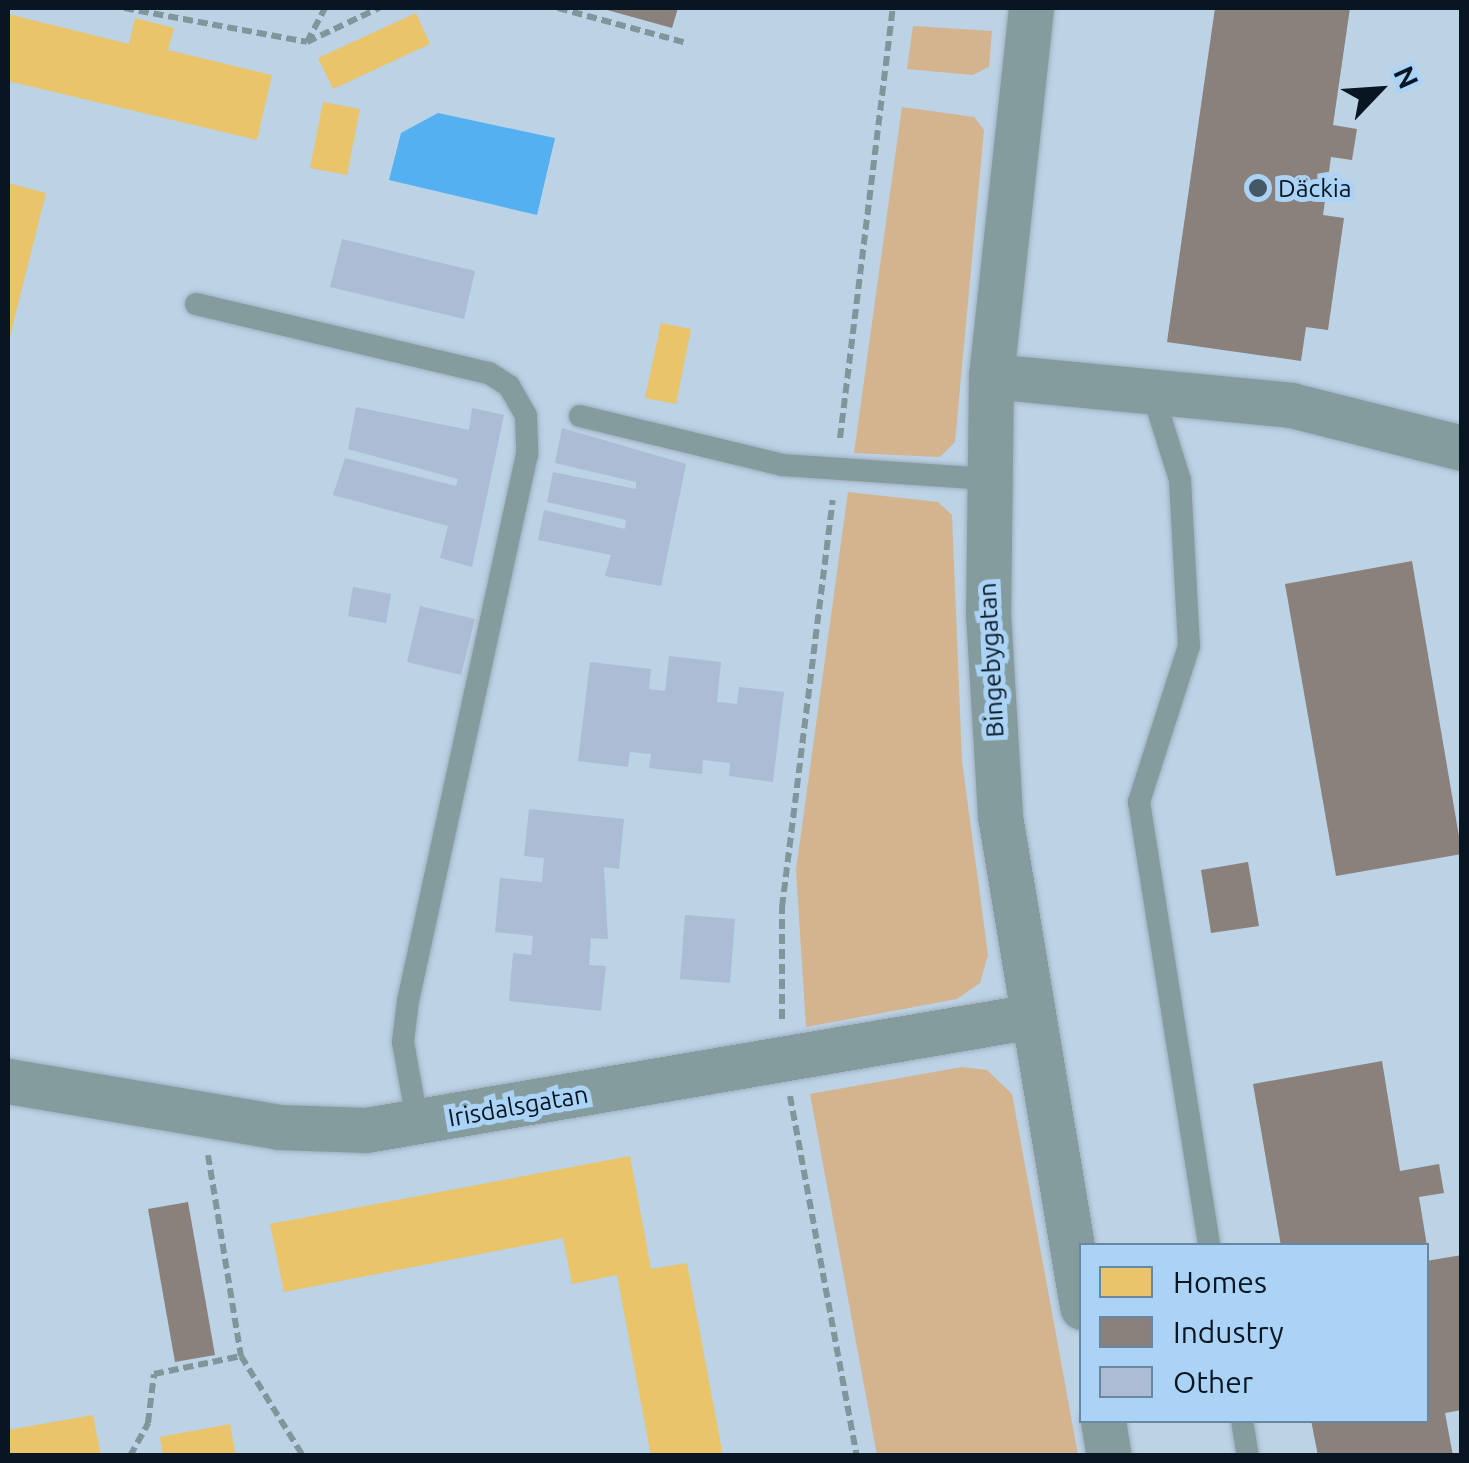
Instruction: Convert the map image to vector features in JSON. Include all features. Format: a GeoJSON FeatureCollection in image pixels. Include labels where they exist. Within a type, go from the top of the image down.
{"type":"FeatureCollection","features":[{"type":"Feature","properties":{"kind":"street","name":"Bingebygatan"},"geometry":{"type":"LineString","coordinates":[[1031,8],[990,376],[985,479],[1000,816],[1027,1017],[1079,1291]]}},
{"type":"Feature","properties":{"kind":"street"},"geometry":{"type":"LineString","coordinates":[[990,376],[1151,388],[1291,406],[1462,448]]}},
{"type":"Feature","properties":{"kind":"street","name":"Irisdalsgatan"},"geometry":{"type":"LineString","coordinates":[[8,1081],[279,1127],[418,1124],[1027,1017]]}},
{"type":"Feature","properties":{"kind":"street"},"geometry":{"type":"LineString","coordinates":[[1104,1423],[1109,1456]]}},
{"type":"Feature","properties":{"kind":"lane"},"geometry":{"type":"LineString","coordinates":[[196,304],[489,373],[510,386],[526,416],[527,454],[408,1001],[403,1042],[418,1124]]}},
{"type":"Feature","properties":{"kind":"lane"},"geometry":{"type":"LineString","coordinates":[[1151,388],[1182,496],[1189,646],[1139,802],[1209,1243]]}},
{"type":"Feature","properties":{"kind":"lane"},"geometry":{"type":"LineString","coordinates":[[580,416],[782,465],[985,479]]}},
{"type":"Feature","properties":{"kind":"lane"},"geometry":{"type":"LineString","coordinates":[[1242,1423],[1248,1456]]}},
{"type":"Feature","properties":{"kind":"path"},"geometry":{"type":"LineString","coordinates":[[124,8],[307,42],[379,8]]}},
{"type":"Feature","properties":{"kind":"path"},"geometry":{"type":"LineString","coordinates":[[307,42],[325,8]]}},
{"type":"Feature","properties":{"kind":"path"},"geometry":{"type":"LineString","coordinates":[[558,8],[687,43]]}},
{"type":"Feature","properties":{"kind":"path"},"geometry":{"type":"LineString","coordinates":[[857,1456],[782,1058],[782,907],[893,8]]}},
{"type":"Feature","properties":{"kind":"path"},"geometry":{"type":"LineString","coordinates":[[198,1114],[241,1356],[303,1456]]}},
{"type":"Feature","properties":{"kind":"path"},"geometry":{"type":"LineString","coordinates":[[130,1456],[148,1423],[154,1374],[241,1356]]}},
{"type":"Feature","properties":{"kind":"shaded area"},"geometry":{"type":"Polygon","coordinates":[[[913,26],[992,31],[989,67],[973,75],[907,69],[913,26]]]}},
{"type":"Feature","properties":{"kind":"shaded area"},"geometry":{"type":"Polygon","coordinates":[[[902,107],[974,117],[984,130],[955,442],[940,457],[854,453],[902,107]]]}},
{"type":"Feature","properties":{"kind":"shaded area"},"geometry":{"type":"Polygon","coordinates":[[[848,492],[938,502],[952,515],[962,761],[988,955],[980,983],[957,999],[806,1027],[796,870],[848,492]]]}},
{"type":"Feature","properties":{"kind":"shaded area"},"geometry":{"type":"Polygon","coordinates":[[[962,1067],[987,1070],[1012,1094],[1078,1455],[877,1455],[810,1094],[962,1067]]]}},
{"type":"Feature","properties":{"kind":"water"},"geometry":{"type":"Polygon","coordinates":[[[438,113],[555,138],[537,215],[389,180],[401,133],[438,113]]]}},
{"type":"Feature","properties":{"kind":"building: Homes"},"geometry":{"type":"Polygon","coordinates":[[[416,13],[430,44],[333,89],[318,58],[416,13]]]}},
{"type":"Feature","properties":{"kind":"building: Homes"},"geometry":{"type":"Polygon","coordinates":[[[8,14],[129,44],[135,18],[174,28],[168,50],[272,75],[257,140],[8,81],[8,14]]]}},
{"type":"Feature","properties":{"kind":"building: Homes"},"geometry":{"type":"Polygon","coordinates":[[[323,102],[360,109],[347,175],[310,168],[323,102]]]}},
{"type":"Feature","properties":{"kind":"building: Homes"},"geometry":{"type":"Polygon","coordinates":[[[8,183],[46,193],[9,340],[8,340],[8,183]]]}},
{"type":"Feature","properties":{"kind":"building: Homes"},"geometry":{"type":"Polygon","coordinates":[[[661,323],[691,329],[676,404],[645,398],[661,323]]]}},
{"type":"Feature","properties":{"kind":"building: Homes"},"geometry":{"type":"Polygon","coordinates":[[[630,1156],[651,1269],[687,1263],[723,1456],[651,1456],[617,1275],[572,1284],[563,1238],[284,1292],[270,1224],[630,1156]]]}},
{"type":"Feature","properties":{"kind":"building: Homes"},"geometry":{"type":"Polygon","coordinates":[[[93,1415],[101,1456],[8,1456],[8,1430],[93,1415]]]}},
{"type":"Feature","properties":{"kind":"building: Homes"},"geometry":{"type":"Polygon","coordinates":[[[230,1424],[236,1456],[163,1456],[160,1437],[230,1424]]]}},
{"type":"Feature","properties":{"kind":"building: Industry"},"geometry":{"type":"Polygon","coordinates":[[[600,8],[678,8],[672,28],[600,8]]]}},
{"type":"Feature","properties":{"kind":"building: Industry","name":"Däckia"},"geometry":{"type":"Polygon","coordinates":[[[1215,8],[1350,8],[1333,125],[1357,129],[1352,160],[1331,157],[1323,215],[1344,218],[1328,330],[1306,327],[1301,361],[1167,342],[1215,8]]]}},
{"type":"Feature","properties":{"kind":"building: Industry"},"geometry":{"type":"Polygon","coordinates":[[[1412,561],[1462,854],[1336,876],[1285,584],[1412,561]]]}},
{"type":"Feature","properties":{"kind":"building: Industry"},"geometry":{"type":"Polygon","coordinates":[[[1248,862],[1259,926],[1211,933],[1201,870],[1248,862]]]}},
{"type":"Feature","properties":{"kind":"building: Industry"},"geometry":{"type":"Polygon","coordinates":[[[1382,1061],[1400,1171],[1439,1164],[1444,1193],[1419,1197],[1427,1243],[1280,1243],[1253,1084],[1382,1061]]]}},
{"type":"Feature","properties":{"kind":"building: Industry"},"geometry":{"type":"Polygon","coordinates":[[[188,1202],[215,1355],[175,1362],[148,1209],[188,1202]]]}},
{"type":"Feature","properties":{"kind":"building: Industry"},"geometry":{"type":"Polygon","coordinates":[[[1462,1255],[1462,1410],[1445,1413],[1453,1456],[1318,1456],[1312,1423],[1429,1423],[1429,1260],[1462,1255]]]}},
{"type":"Feature","properties":{"kind":"building: Other"},"geometry":{"type":"Polygon","coordinates":[[[342,239],[475,271],[464,319],[330,287],[342,239]]]}},
{"type":"Feature","properties":{"kind":"building: Other"},"geometry":{"type":"Polygon","coordinates":[[[356,407],[469,430],[472,408],[504,415],[472,567],[440,558],[448,526],[333,495],[345,458],[456,486],[458,479],[348,449],[356,407]]]}},
{"type":"Feature","properties":{"kind":"building: Other"},"geometry":{"type":"Polygon","coordinates":[[[562,428],[686,464],[661,586],[605,576],[611,555],[538,540],[544,510],[625,529],[626,520],[547,502],[553,472],[636,489],[636,482],[555,463],[562,428]]]}},
{"type":"Feature","properties":{"kind":"building: Other"},"geometry":{"type":"Polygon","coordinates":[[[353,587],[391,594],[386,623],[348,616],[353,587]]]}},
{"type":"Feature","properties":{"kind":"building: Other"},"geometry":{"type":"Polygon","coordinates":[[[420,606],[475,619],[461,675],[407,662],[420,606]]]}},
{"type":"Feature","properties":{"kind":"building: Other"},"geometry":{"type":"Polygon","coordinates":[[[669,656],[721,662],[717,702],[737,704],[739,687],[784,692],[773,782],[729,776],[730,763],[703,760],[702,774],[649,768],[651,754],[630,752],[628,767],[578,761],[590,662],[651,669],[649,689],[665,691],[669,656]]]}},
{"type":"Feature","properties":{"kind":"building: Other"},"geometry":{"type":"Polygon","coordinates":[[[529,809],[624,819],[619,869],[604,867],[608,939],[591,938],[589,965],[606,966],[601,1011],[509,1001],[513,953],[531,955],[533,936],[495,932],[500,878],[542,882],[544,858],[524,856],[529,809]]]}},
{"type":"Feature","properties":{"kind":"building: Other"},"geometry":{"type":"Polygon","coordinates":[[[685,915],[735,919],[730,983],[680,979],[685,915]]]}},
{"type":"Feature","properties":{"kind":"place","name":"Däckia"},"geometry":{"type":"Point","coordinates":[1258,188]}}]}
